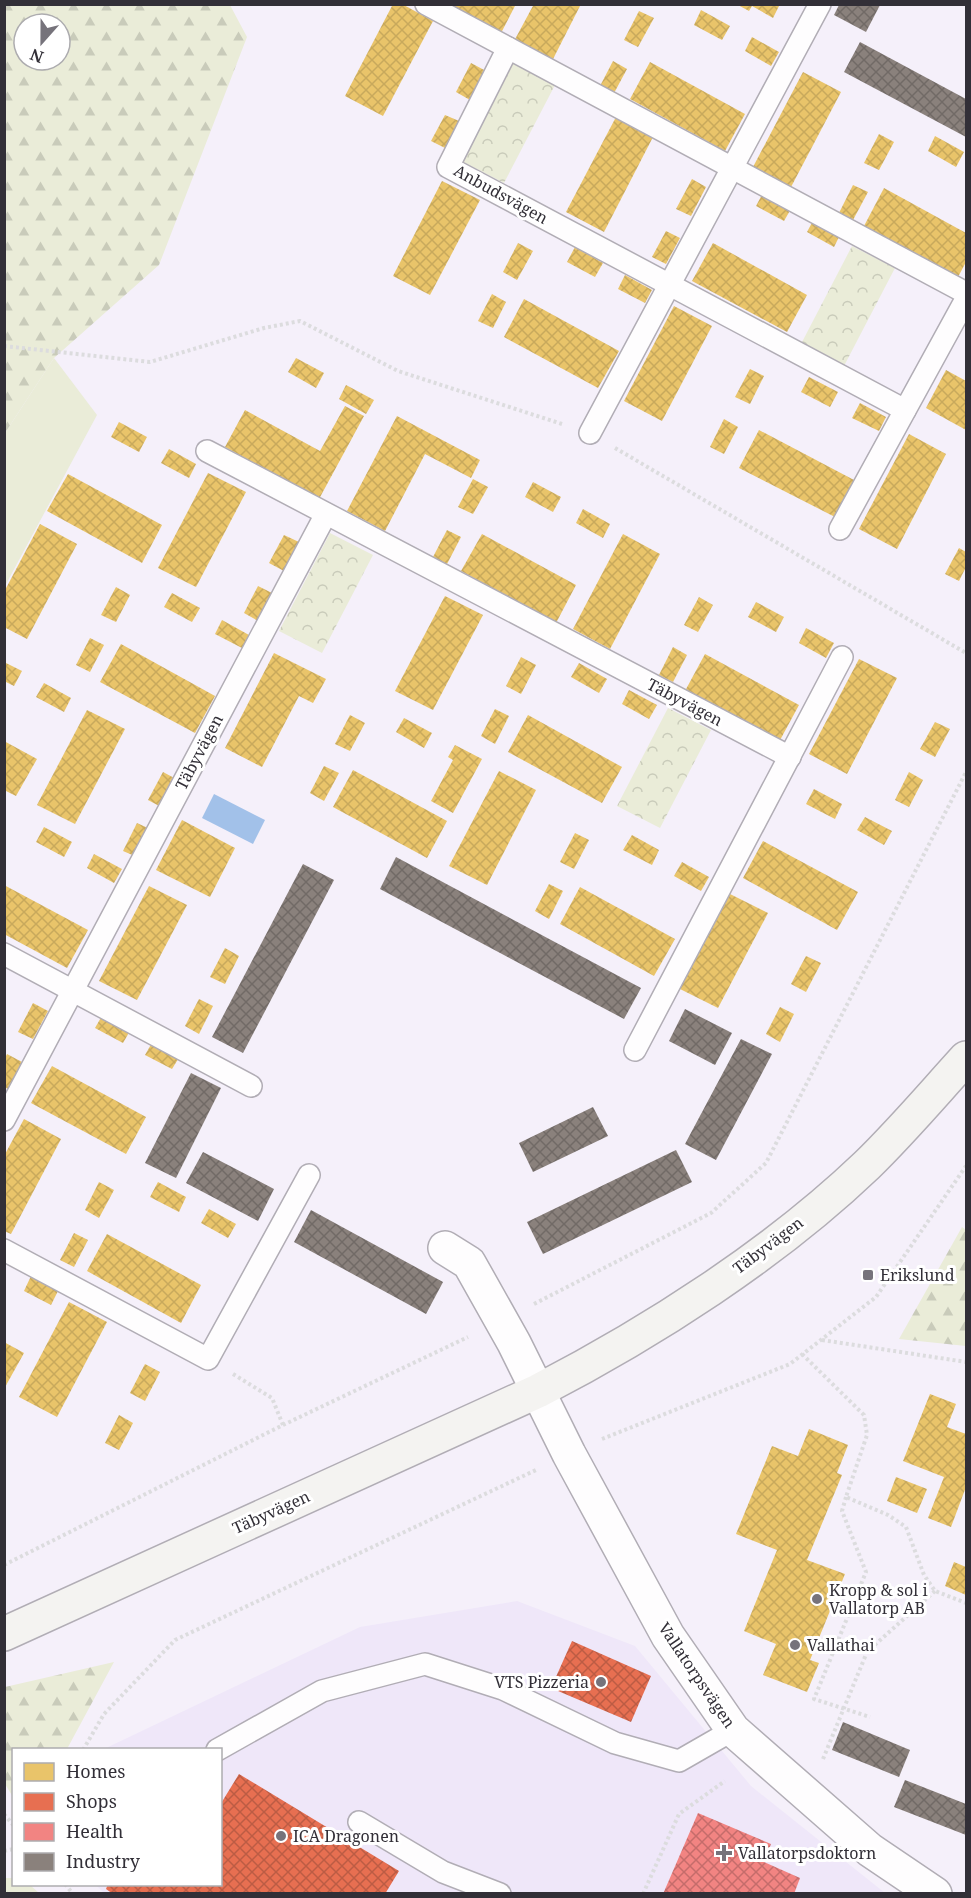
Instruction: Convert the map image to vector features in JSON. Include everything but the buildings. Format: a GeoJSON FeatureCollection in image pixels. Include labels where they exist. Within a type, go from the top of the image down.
{"type":"FeatureCollection","features":[{"type":"Feature","properties":{"kind":"main road","name":"Täbyvägen"},"geometry":{"type":"LineString","coordinates":[[4,1634],[538,1391],[606,1356],[767,1250],[867,1165],[966,1058]]}},
{"type":"Feature","properties":{"kind":"street"},"geometry":{"type":"LineString","coordinates":[[445,1248],[469,1263],[538,1391]]}},
{"type":"Feature","properties":{"kind":"street","name":"Vallatorpsvägen"},"geometry":{"type":"LineString","coordinates":[[538,1391],[569,1454],[668,1636],[733,1730],[870,1850],[935,1893]]}},
{"type":"Feature","properties":{"kind":"lane"},"geometry":{"type":"LineString","coordinates":[[426,4],[966,294]]}},
{"type":"Feature","properties":{"kind":"lane"},"geometry":{"type":"LineString","coordinates":[[590,434],[820,4]]}},
{"type":"Feature","properties":{"kind":"lane","name":"Anbudsvägen"},"geometry":{"type":"LineString","coordinates":[[508,48],[448,166],[905,410]]}},
{"type":"Feature","properties":{"kind":"lane"},"geometry":{"type":"LineString","coordinates":[[840,529],[966,298]]}},
{"type":"Feature","properties":{"kind":"lane","name":"Täbyvägen"},"geometry":{"type":"LineString","coordinates":[[207,451],[790,757]]}},
{"type":"Feature","properties":{"kind":"lane","name":"Täbyvägen"},"geometry":{"type":"LineString","coordinates":[[4,1119],[326,513]]}},
{"type":"Feature","properties":{"kind":"lane"},"geometry":{"type":"LineString","coordinates":[[635,1050],[842,657]]}},
{"type":"Feature","properties":{"kind":"lane"},"geometry":{"type":"LineString","coordinates":[[4,954],[251,1086]]}},
{"type":"Feature","properties":{"kind":"lane"},"geometry":{"type":"LineString","coordinates":[[4,1250],[208,1359],[309,1175]]}},
{"type":"Feature","properties":{"kind":"lane"},"geometry":{"type":"LineString","coordinates":[[220,1748],[322,1691],[425,1664],[502,1689],[615,1743],[679,1761],[733,1730]]}},
{"type":"Feature","properties":{"kind":"lane"},"geometry":{"type":"LineString","coordinates":[[359,1822],[443,1872],[500,1893]]}},
{"type":"Feature","properties":{"kind":"path"},"geometry":{"type":"LineString","coordinates":[[4,346],[150,362],[264,328],[300,321],[398,371],[590,434],[966,653]]}},
{"type":"Feature","properties":{"kind":"path"},"geometry":{"type":"LineString","coordinates":[[4,1565],[283,1425],[501,1322],[711,1213],[766,1163],[966,772]]}},
{"type":"Feature","properties":{"kind":"path"},"geometry":{"type":"LineString","coordinates":[[822,1340],[966,1362]]}},
{"type":"Feature","properties":{"kind":"path"},"geometry":{"type":"LineString","coordinates":[[802,1354],[864,1415],[867,1435],[842,1511],[866,1572],[814,1699],[870,1717]]}},
{"type":"Feature","properties":{"kind":"path"},"geometry":{"type":"LineString","coordinates":[[208,1359],[272,1398],[283,1425]]}},
{"type":"Feature","properties":{"kind":"path"},"geometry":{"type":"LineString","coordinates":[[846,1497],[888,1515],[906,1527],[924,1575],[935,1591],[966,1603]]}},
{"type":"Feature","properties":{"kind":"path"},"geometry":{"type":"LineString","coordinates":[[808,1796],[867,1652],[935,1591]]}},
{"type":"Feature","properties":{"kind":"path"},"geometry":{"type":"LineString","coordinates":[[643,1893],[679,1814],[725,1781]]}},
{"type":"Feature","properties":{"kind":"shaded area"},"geometry":{"type":"Polygon","coordinates":[[[517,1601],[635,1646],[751,1786],[885,1893],[105,1894],[97,1886],[222,1886],[222,1748],[106,1748],[360,1627],[517,1601]]]}},
{"type":"Feature","properties":{"kind":"green space"},"geometry":{"type":"Polygon","coordinates":[[[5,4],[230,5],[247,37],[159,265],[54,358],[5,433],[5,4]]]}},
{"type":"Feature","properties":{"kind":"green space"},"geometry":{"type":"Polygon","coordinates":[[[512,63],[555,85],[504,183],[461,161],[512,63]]]}},
{"type":"Feature","properties":{"kind":"green space"},"geometry":{"type":"Polygon","coordinates":[[[852,246],[895,268],[844,366],[801,344],[852,246]]]}},
{"type":"Feature","properties":{"kind":"green space"},"geometry":{"type":"Polygon","coordinates":[[[54,358],[97,415],[5,586],[5,433],[54,358]]]}},
{"type":"Feature","properties":{"kind":"green space"},"geometry":{"type":"Polygon","coordinates":[[[330,533],[373,555],[322,653],[279,631],[330,533]]]}},
{"type":"Feature","properties":{"kind":"green space"},"geometry":{"type":"Polygon","coordinates":[[[668,708],[711,730],[660,828],[617,806],[668,708]]]}},
{"type":"Feature","properties":{"kind":"green space"},"geometry":{"type":"Polygon","coordinates":[[[962,1227],[966,1230],[966,1346],[899,1339],[962,1227]]]}},
{"type":"Feature","properties":{"kind":"green space"},"geometry":{"type":"Polygon","coordinates":[[[114,1662],[68,1748],[12,1748],[12,1795],[5,1784],[5,1687],[114,1662]]]}},
{"type":"Feature","properties":{"kind":"green space"},"geometry":{"type":"Polygon","coordinates":[[[5,1878],[12,1878],[12,1886],[31,1886],[39,1893],[5,1893],[5,1878]]]}},
{"type":"Feature","properties":{"kind":"water"},"geometry":{"type":"Polygon","coordinates":[[[214,794],[265,820],[253,844],[202,818],[214,794]]]}},
{"type":"Feature","properties":{"kind":"place","name":"Erikslund"},"geometry":{"type":"Point","coordinates":[868,1275]}},
{"type":"Feature","properties":{"kind":"place","name":"Kropp & sol i Vallatorp AB"},"geometry":{"type":"Point","coordinates":[817,1599]}},
{"type":"Feature","properties":{"kind":"place","name":"Vallathai"},"geometry":{"type":"Point","coordinates":[795,1645]}},
{"type":"Feature","properties":{"kind":"place","name":"VTS Pizzeria"},"geometry":{"type":"Point","coordinates":[601,1682]}},
{"type":"Feature","properties":{"kind":"place","name":"ICA Dragonen"},"geometry":{"type":"Point","coordinates":[281,1836]}},
{"type":"Feature","properties":{"kind":"place","name":"Vallatorpsdoktorn"},"geometry":{"type":"Point","coordinates":[724,1853]}}]}
